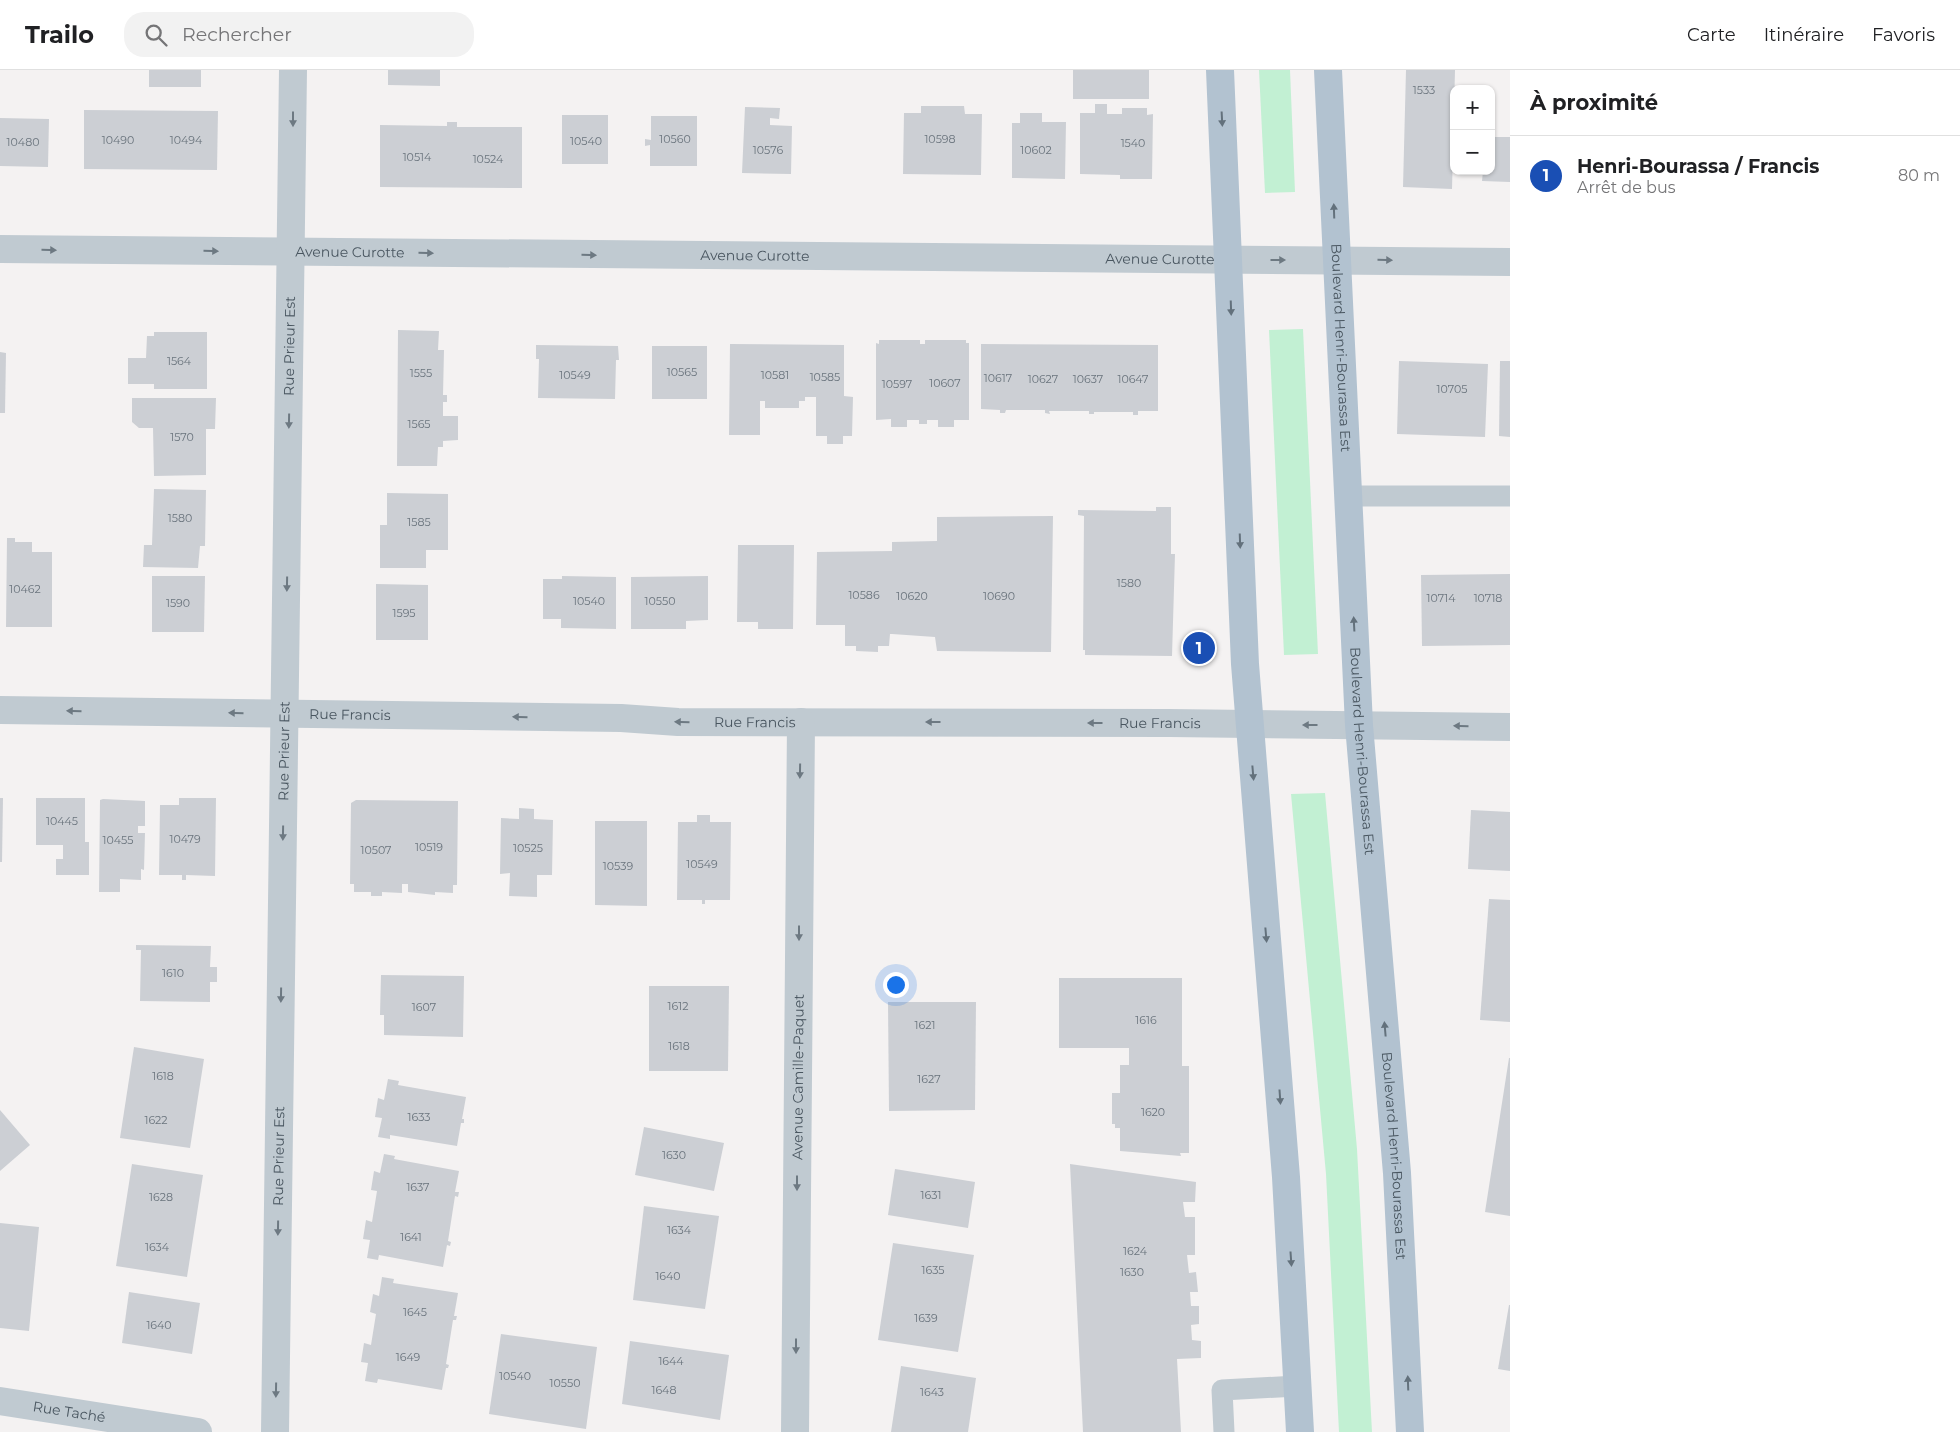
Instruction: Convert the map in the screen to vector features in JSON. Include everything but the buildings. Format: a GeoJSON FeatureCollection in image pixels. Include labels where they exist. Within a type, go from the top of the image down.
{"type":"FeatureCollection","features":[{"type":"Feature","properties":{"kind":"main road"},"geometry":{"type":"LineString","coordinates":[[1220,70],[1249,725],[1285,1168],[1300,1432]]}},
{"type":"Feature","properties":{"kind":"main road","name":"Boulevard Henri-Bourassa Est"},"geometry":{"type":"LineString","coordinates":[[1328,70],[1359,725],[1397,1173],[1410,1432]]}},
{"type":"Feature","properties":{"kind":"street","name":"Rue Prieur Est"},"geometry":{"type":"LineString","coordinates":[[275,1432],[293,70]]}},
{"type":"Feature","properties":{"kind":"street","name":"Avenue Curotte"},"geometry":{"type":"LineString","coordinates":[[0,249],[1510,262]]}},
{"type":"Feature","properties":{"kind":"street","name":"Rue Francis"},"geometry":{"type":"LineString","coordinates":[[0,710],[621,718],[678,722],[1510,727]]}},
{"type":"Feature","properties":{"kind":"street","name":"Avenue Camille-Paquet"},"geometry":{"type":"LineString","coordinates":[[795,1432],[801,722]]}},
{"type":"Feature","properties":{"kind":"street","name":"Rue Taché"},"geometry":{"type":"LineString","coordinates":[[0,1401],[198,1432]]}},
{"type":"Feature","properties":{"kind":"lane"},"geometry":{"type":"LineString","coordinates":[[1348,496],[1510,496]]}},
{"type":"Feature","properties":{"kind":"lane"},"geometry":{"type":"LineString","coordinates":[[1224,1432],[1222,1390],[1297,1386]]}},
{"type":"Feature","properties":{"kind":"green space"},"geometry":{"type":"Polygon","coordinates":[[[1259,70],[1290,70],[1295,192],[1265,193],[1259,70]]]}},
{"type":"Feature","properties":{"kind":"green space"},"geometry":{"type":"Polygon","coordinates":[[[1303,329],[1318,654],[1284,655],[1269,330],[1303,329]]]}},
{"type":"Feature","properties":{"kind":"green space"},"geometry":{"type":"Polygon","coordinates":[[[1325,793],[1357,1149],[1372,1432],[1339,1432],[1326,1174],[1291,794],[1325,793]]]}},
{"type":"Feature","properties":{"kind":"place","name":"Henri-Bourassa / Francis"},"geometry":{"type":"Point","coordinates":[1199,648]}}]}
